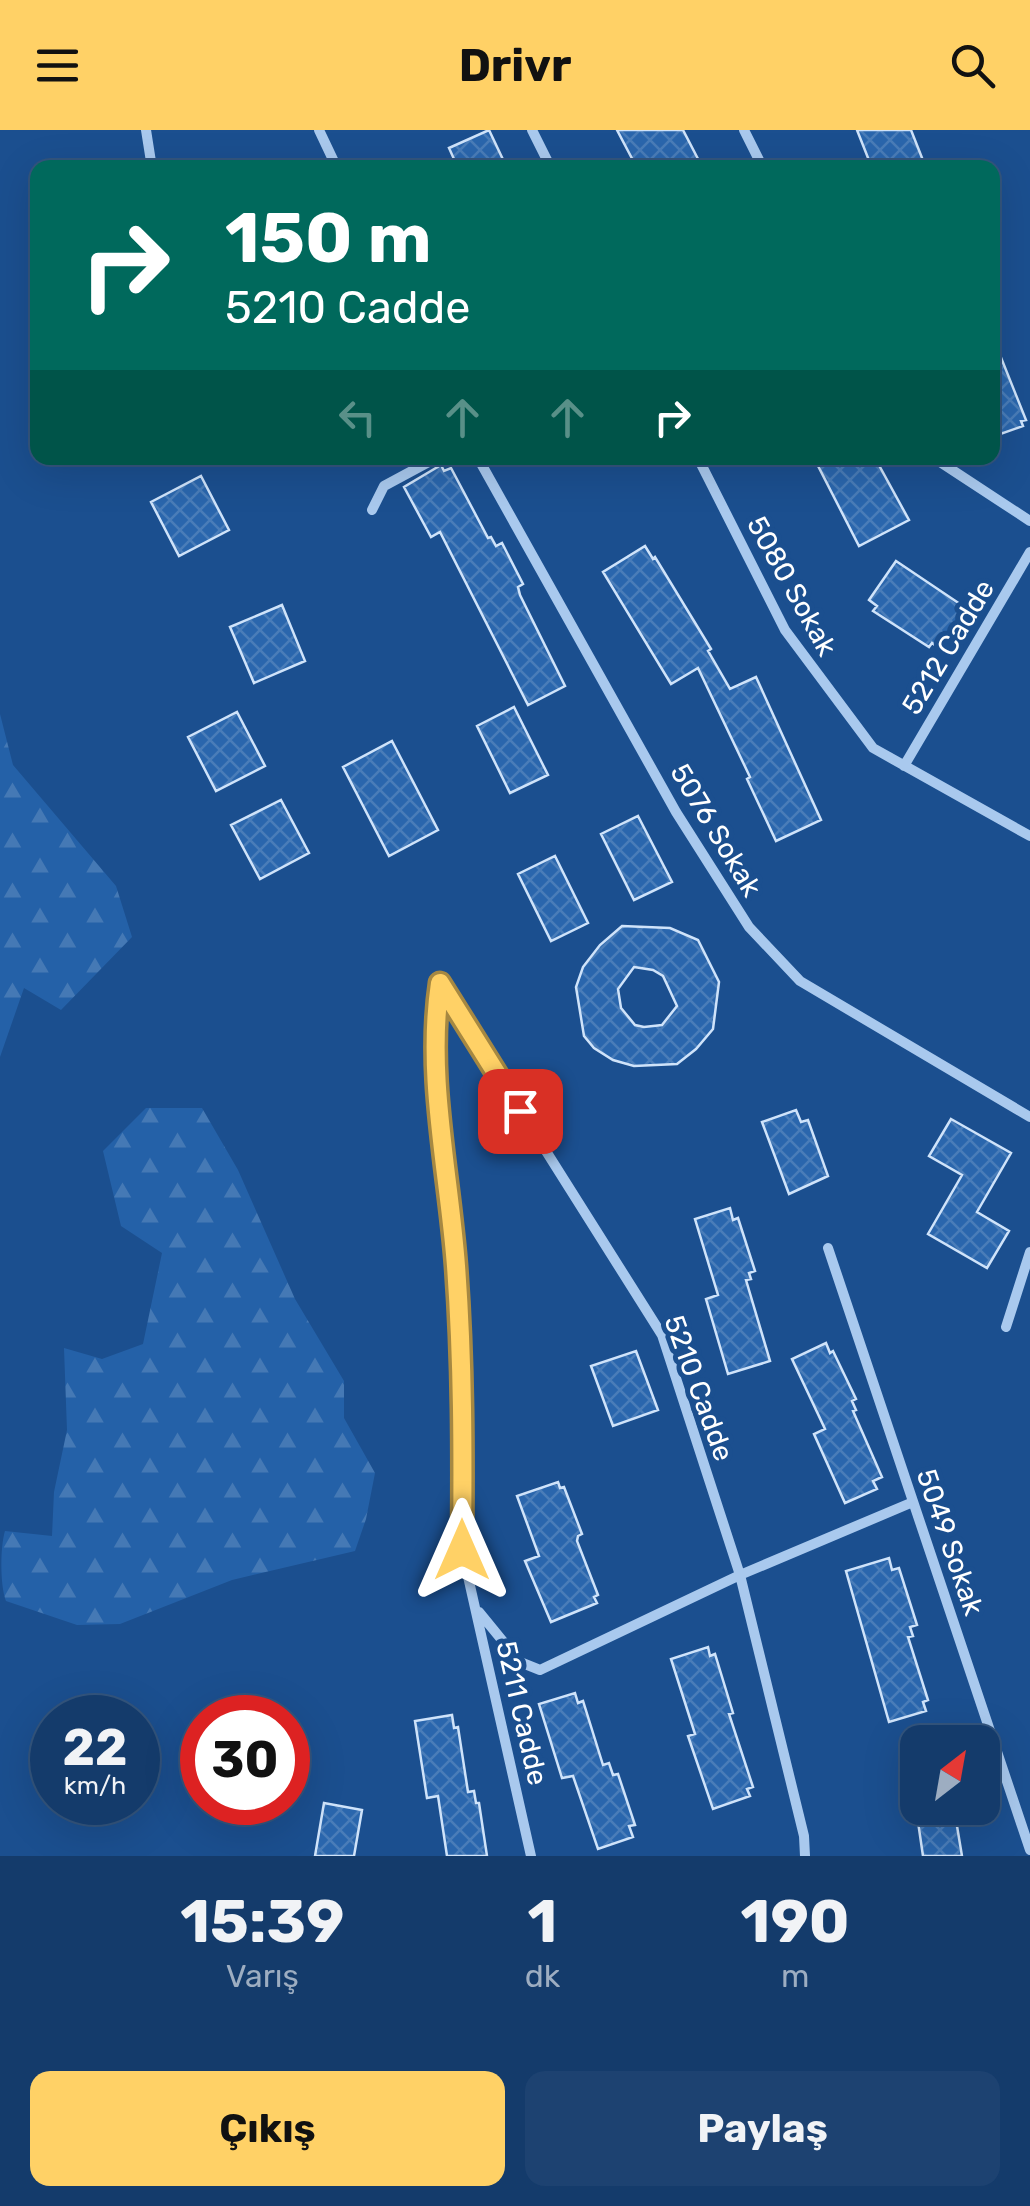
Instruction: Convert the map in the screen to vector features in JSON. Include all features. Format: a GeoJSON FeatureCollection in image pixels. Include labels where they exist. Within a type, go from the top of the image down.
{"type":"FeatureCollection","features":[{"type":"Feature","properties":{"kind":"street"},"geometry":{"type":"LineString","coordinates":[[146,130],[151,160]]}},
{"type":"Feature","properties":{"kind":"street"},"geometry":{"type":"LineString","coordinates":[[319,130],[333,160]]}},
{"type":"Feature","properties":{"kind":"street"},"geometry":{"type":"LineString","coordinates":[[532,130],[547,160]]}},
{"type":"Feature","properties":{"kind":"street"},"geometry":{"type":"LineString","coordinates":[[744,130],[759,160]]}},
{"type":"Feature","properties":{"kind":"street"},"geometry":{"type":"LineString","coordinates":[[372,510],[384,486],[423,465]]}},
{"type":"Feature","properties":{"kind":"street","name":"5076 Sokak"},"geometry":{"type":"LineString","coordinates":[[482,465],[676,812],[749,927],[800,981],[1030,1116]]}},
{"type":"Feature","properties":{"kind":"street","name":"5080 Sokak"},"geometry":{"type":"LineString","coordinates":[[702,465],[785,630],[873,748],[1030,836]]}},
{"type":"Feature","properties":{"kind":"street"},"geometry":{"type":"LineString","coordinates":[[945,465],[1030,521]]}},
{"type":"Feature","properties":{"kind":"street","name":"5212 Cadde"},"geometry":{"type":"LineString","coordinates":[[904,766],[1030,552]]}},
{"type":"Feature","properties":{"kind":"street","name":"5210 Cadde"},"geometry":{"type":"LineString","coordinates":[[440,983],[662,1334],[740,1576],[804,1836],[805,1856]]}},
{"type":"Feature","properties":{"kind":"street","name":"5211 Cadde"},"geometry":{"type":"LineString","coordinates":[[440,983],[434,1064],[456,1265],[463,1408],[462,1550],[531,1856]]}},
{"type":"Feature","properties":{"kind":"street","name":"5049 Sokak"},"geometry":{"type":"LineString","coordinates":[[828,1248],[1030,1850]]}},
{"type":"Feature","properties":{"kind":"street"},"geometry":{"type":"LineString","coordinates":[[1006,1327],[1030,1252]]}},
{"type":"Feature","properties":{"kind":"street"},"geometry":{"type":"LineString","coordinates":[[475,1607],[520,1662],[540,1670],[740,1576],[913,1502]]}},
{"type":"Feature","properties":{"kind":"green space"},"geometry":{"type":"Polygon","coordinates":[[[0,714],[13,765],[116,886],[132,937],[61,1010],[24,988],[0,1057],[0,714]]]}},
{"type":"Feature","properties":{"kind":"green space"},"geometry":{"type":"Polygon","coordinates":[[[146,1108],[202,1108],[238,1170],[295,1299],[344,1381],[344,1418],[375,1473],[355,1551],[232,1580],[120,1624],[77,1625],[6,1601],[2,1547],[5,1531],[52,1536],[54,1492],[67,1430],[64,1348],[102,1359],[143,1344],[162,1253],[121,1226],[103,1151],[146,1108]]]}},
{"type":"Feature","properties":{"kind":"building"},"geometry":{"type":"Polygon","coordinates":[[[489,130],[503,160],[454,160],[449,148],[489,130]]]}},
{"type":"Feature","properties":{"kind":"building"},"geometry":{"type":"Polygon","coordinates":[[[617,130],[683,130],[698,159],[696,160],[633,160],[617,130]]]}},
{"type":"Feature","properties":{"kind":"building"},"geometry":{"type":"Polygon","coordinates":[[[857,130],[911,130],[923,160],[869,160],[857,130]]]}},
{"type":"Feature","properties":{"kind":"building"},"geometry":{"type":"Polygon","coordinates":[[[1000,355],[1026,420],[1021,421],[1023,426],[1000,434],[1000,355]]]}},
{"type":"Feature","properties":{"kind":"building"},"geometry":{"type":"Polygon","coordinates":[[[441,465],[444,471],[451,468],[488,538],[496,546],[502,543],[523,584],[518,587],[520,595],[565,686],[528,705],[440,532],[431,537],[404,487],[441,465]]]}},
{"type":"Feature","properties":{"kind":"building"},"geometry":{"type":"Polygon","coordinates":[[[818,465],[879,465],[909,520],[859,546],[818,465]]]}},
{"type":"Feature","properties":{"kind":"building"},"geometry":{"type":"Polygon","coordinates":[[[201,476],[229,530],[179,556],[151,502],[201,476]]]}},
{"type":"Feature","properties":{"kind":"building"},"geometry":{"type":"Polygon","coordinates":[[[645,546],[711,649],[708,651],[730,689],[756,677],[821,820],[776,841],[698,668],[671,684],[603,572],[645,546]]]}},
{"type":"Feature","properties":{"kind":"building"},"geometry":{"type":"Polygon","coordinates":[[[896,561],[966,608],[939,648],[932,643],[929,647],[873,611],[877,606],[869,600],[896,561]]]}},
{"type":"Feature","properties":{"kind":"building"},"geometry":{"type":"Polygon","coordinates":[[[282,605],[305,661],[254,683],[230,627],[282,605]]]}},
{"type":"Feature","properties":{"kind":"building"},"geometry":{"type":"Polygon","coordinates":[[[514,707],[548,775],[510,793],[477,726],[514,707]]]}},
{"type":"Feature","properties":{"kind":"building"},"geometry":{"type":"Polygon","coordinates":[[[237,712],[265,766],[216,791],[188,737],[237,712]]]}},
{"type":"Feature","properties":{"kind":"building"},"geometry":{"type":"Polygon","coordinates":[[[392,741],[438,830],[389,856],[343,767],[392,741]]]}},
{"type":"Feature","properties":{"kind":"building"},"geometry":{"type":"Polygon","coordinates":[[[281,800],[309,853],[260,879],[231,825],[281,800]]]}},
{"type":"Feature","properties":{"kind":"building"},"geometry":{"type":"Polygon","coordinates":[[[638,816],[672,882],[634,900],[601,834],[638,816]]]}},
{"type":"Feature","properties":{"kind":"building"},"geometry":{"type":"Polygon","coordinates":[[[555,856],[588,923],[551,941],[518,874],[555,856]]]}},
{"type":"Feature","properties":{"kind":"building"},"geometry":{"type":"Polygon","coordinates":[[[622,926],[670,928],[698,940],[719,982],[713,1029],[677,1064],[634,1066],[613,1060],[584,1036],[576,987],[583,967],[622,926]],[[634,967],[618,989],[621,1008],[635,1025],[662,1025],[677,1006],[663,976],[634,967]]]}},
{"type":"Feature","properties":{"kind":"building"},"geometry":{"type":"Polygon","coordinates":[[[796,1110],[801,1122],[808,1120],[828,1176],[789,1194],[762,1122],[796,1110]]]}},
{"type":"Feature","properties":{"kind":"building"},"geometry":{"type":"Polygon","coordinates":[[[951,1119],[1011,1153],[977,1212],[1009,1231],[987,1268],[928,1234],[962,1175],[929,1156],[951,1119]]]}},
{"type":"Feature","properties":{"kind":"building"},"geometry":{"type":"Polygon","coordinates":[[[730,1208],[733,1220],[738,1218],[755,1271],[746,1280],[770,1361],[728,1374],[706,1299],[718,1295],[695,1219],[730,1208]]]}},
{"type":"Feature","properties":{"kind":"building"},"geometry":{"type":"Polygon","coordinates":[[[826,1343],[856,1399],[852,1401],[856,1410],[853,1411],[882,1477],[873,1481],[877,1489],[845,1503],[814,1434],[825,1429],[792,1359],[826,1343]]]}},
{"type":"Feature","properties":{"kind":"building"},"geometry":{"type":"Polygon","coordinates":[[[636,1351],[658,1410],[613,1426],[591,1366],[636,1351]]]}},
{"type":"Feature","properties":{"kind":"building"},"geometry":{"type":"Polygon","coordinates":[[[558,1482],[560,1488],[564,1487],[582,1534],[577,1541],[598,1595],[594,1597],[597,1603],[551,1622],[525,1561],[539,1556],[517,1496],[558,1482]]]}},
{"type":"Feature","properties":{"kind":"building"},"geometry":{"type":"Polygon","coordinates":[[[889,1558],[892,1570],[899,1568],[917,1625],[910,1627],[913,1636],[908,1637],[928,1700],[923,1702],[926,1711],[889,1722],[846,1571],[889,1558]]]}},
{"type":"Feature","properties":{"kind":"building"},"geometry":{"type":"Polygon","coordinates":[[[708,1647],[710,1656],[715,1654],[733,1713],[729,1714],[753,1787],[747,1789],[750,1796],[713,1809],[688,1736],[695,1734],[671,1659],[708,1647]]]}},
{"type":"Feature","properties":{"kind":"building"},"geometry":{"type":"Polygon","coordinates":[[[575,1693],[578,1703],[583,1701],[603,1765],[609,1763],[613,1775],[618,1774],[635,1825],[629,1826],[633,1837],[598,1849],[573,1776],[562,1778],[539,1704],[575,1693]]]}},
{"type":"Feature","properties":{"kind":"building"},"geometry":{"type":"Polygon","coordinates":[[[452,1715],[454,1728],[458,1727],[468,1792],[474,1791],[479,1803],[487,1856],[447,1856],[438,1796],[427,1798],[415,1721],[452,1715]]]}},
{"type":"Feature","properties":{"kind":"building"},"geometry":{"type":"Polygon","coordinates":[[[324,1803],[362,1810],[354,1856],[315,1856],[324,1803]]]}},
{"type":"Feature","properties":{"kind":"building"},"geometry":{"type":"Polygon","coordinates":[[[918,1825],[957,1825],[962,1856],[923,1856],[918,1825]]]}},
{"type":"Feature","properties":{"kind":"route"},"geometry":{"type":"LineString","coordinates":[[462,1550],[463,1408],[456,1265],[434,1064],[440,983],[520,1111]]}}]}
